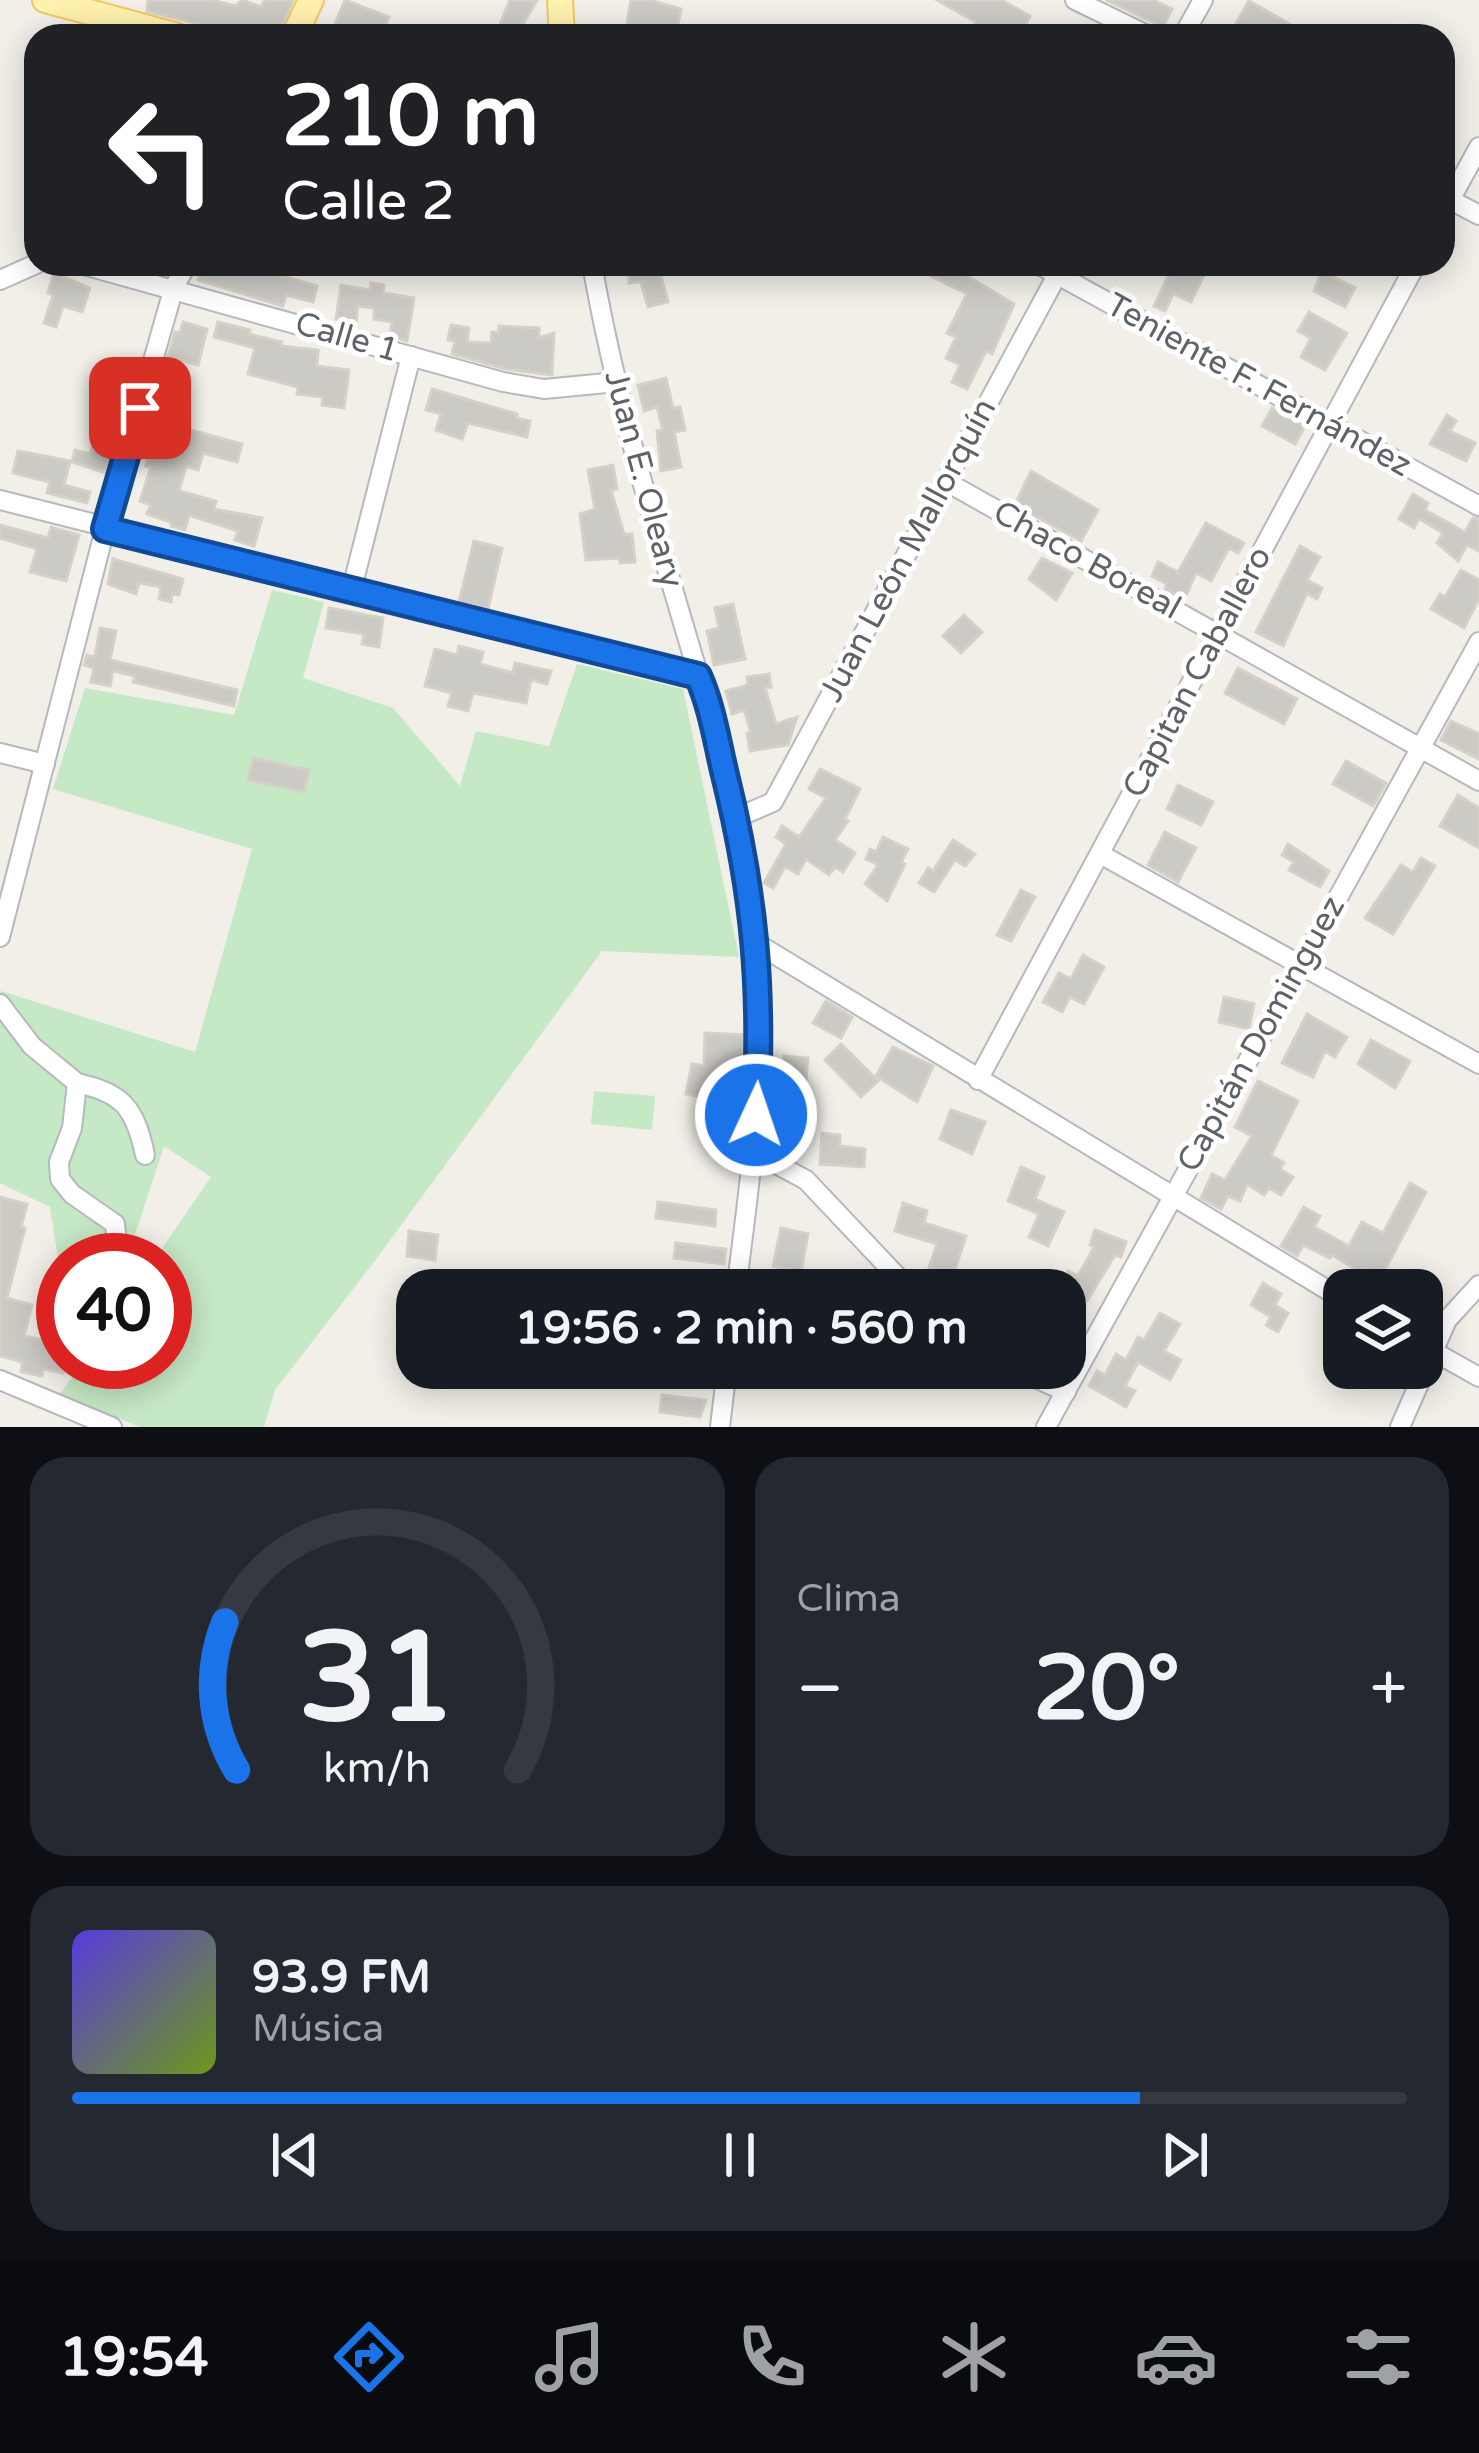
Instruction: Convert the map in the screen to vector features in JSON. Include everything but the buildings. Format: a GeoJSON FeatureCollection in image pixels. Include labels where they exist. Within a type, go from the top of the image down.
{"type":"FeatureCollection","features":[{"type":"Feature","properties":{"kind":"main road"},"geometry":{"type":"LineString","coordinates":[[45,0],[134,24]]}},
{"type":"Feature","properties":{"kind":"street"},"geometry":{"type":"LineString","coordinates":[[1075,0],[1124,24]]}},
{"type":"Feature","properties":{"kind":"street"},"geometry":{"type":"LineString","coordinates":[[1455,186],[1479,146]]}},
{"type":"Feature","properties":{"kind":"street","name":"Calle 1"},"geometry":{"type":"LineString","coordinates":[[129,276],[503,382],[544,388],[617,382]]}},
{"type":"Feature","properties":{"kind":"street"},"geometry":{"type":"LineString","coordinates":[[0,937],[105,529],[180,276]]}},
{"type":"Feature","properties":{"kind":"street","name":"Juan E. Oleary"},"geometry":{"type":"LineString","coordinates":[[595,276],[617,382],[736,818],[756,944],[761,1012],[754,1152],[739,1269]]}},
{"type":"Feature","properties":{"kind":"street","name":"Juan León Mallorquín"},"geometry":{"type":"LineString","coordinates":[[736,818],[773,802],[1056,276]]}},
{"type":"Feature","properties":{"kind":"street","name":"Teniente F. Fernández"},"geometry":{"type":"LineString","coordinates":[[1072,276],[1479,506]]}},
{"type":"Feature","properties":{"kind":"street","name":"Capitan Caballero"},"geometry":{"type":"LineString","coordinates":[[978,1080],[1410,276]]}},
{"type":"Feature","properties":{"kind":"street"},"geometry":{"type":"LineString","coordinates":[[351,592],[411,356]]}},
{"type":"Feature","properties":{"kind":"street","name":"Chaco Boreal"},"geometry":{"type":"LineString","coordinates":[[945,481],[1479,782]]}},
{"type":"Feature","properties":{"kind":"street"},"geometry":{"type":"LineString","coordinates":[[0,500],[702,684]]}},
{"type":"Feature","properties":{"kind":"street","name":"Capitán Dominguez"},"geometry":{"type":"LineString","coordinates":[[1046,1427],[1479,642]]}},
{"type":"Feature","properties":{"kind":"street"},"geometry":{"type":"LineString","coordinates":[[0,753],[45,764]]}},
{"type":"Feature","properties":{"kind":"street"},"geometry":{"type":"LineString","coordinates":[[1100,854],[1479,1064]]}},
{"type":"Feature","properties":{"kind":"street"},"geometry":{"type":"LineString","coordinates":[[756,944],[1323,1287]]}},
{"type":"Feature","properties":{"kind":"street"},"geometry":{"type":"LineString","coordinates":[[0,1004],[32,1046],[76,1083],[112,1090],[136,1120],[145,1155]]}},
{"type":"Feature","properties":{"kind":"street"},"geometry":{"type":"LineString","coordinates":[[76,1083],[72,1128],[59,1162],[60,1179],[72,1194],[115,1224],[116,1233]]}},
{"type":"Feature","properties":{"kind":"street"},"geometry":{"type":"LineString","coordinates":[[754,1152],[806,1180],[890,1269]]}},
{"type":"Feature","properties":{"kind":"street"},"geometry":{"type":"LineString","coordinates":[[1443,1325],[1479,1285]]}},
{"type":"Feature","properties":{"kind":"street"},"geometry":{"type":"LineString","coordinates":[[1443,1357],[1479,1377]]}},
{"type":"Feature","properties":{"kind":"street"},"geometry":{"type":"LineString","coordinates":[[0,1380],[112,1427]]}},
{"type":"Feature","properties":{"kind":"street"},"geometry":{"type":"LineString","coordinates":[[720,1427],[725,1389]]}},
{"type":"Feature","properties":{"kind":"street"},"geometry":{"type":"LineString","coordinates":[[1060,1389],[1066,1392]]}},
{"type":"Feature","properties":{"kind":"street"},"geometry":{"type":"LineString","coordinates":[[1400,1427],[1412,1389]]}},
{"type":"Feature","properties":{"kind":"green space"},"geometry":{"type":"Polygon","coordinates":[[[272,590],[324,602],[303,678],[393,708],[460,786],[476,731],[549,746],[577,664],[683,689],[739,957],[602,951],[275,1390],[264,1427],[140,1427],[60,1394],[64,1389],[192,1389],[192,1233],[173,1233],[211,1177],[164,1146],[136,1233],[54,1233],[50,1207],[0,1183],[0,995],[1,991],[195,1052],[252,849],[53,789],[85,688],[234,715],[272,590]]]}},
{"type":"Feature","properties":{"kind":"green space"},"geometry":{"type":"Polygon","coordinates":[[[594,1091],[655,1096],[652,1130],[591,1124],[594,1091]]]}},
{"type":"Feature","properties":{"kind":"route"},"geometry":{"type":"LineString","coordinates":[[140,408],[105,529],[698,676],[736,818],[756,944],[761,1012],[756,1115]]}}]}
